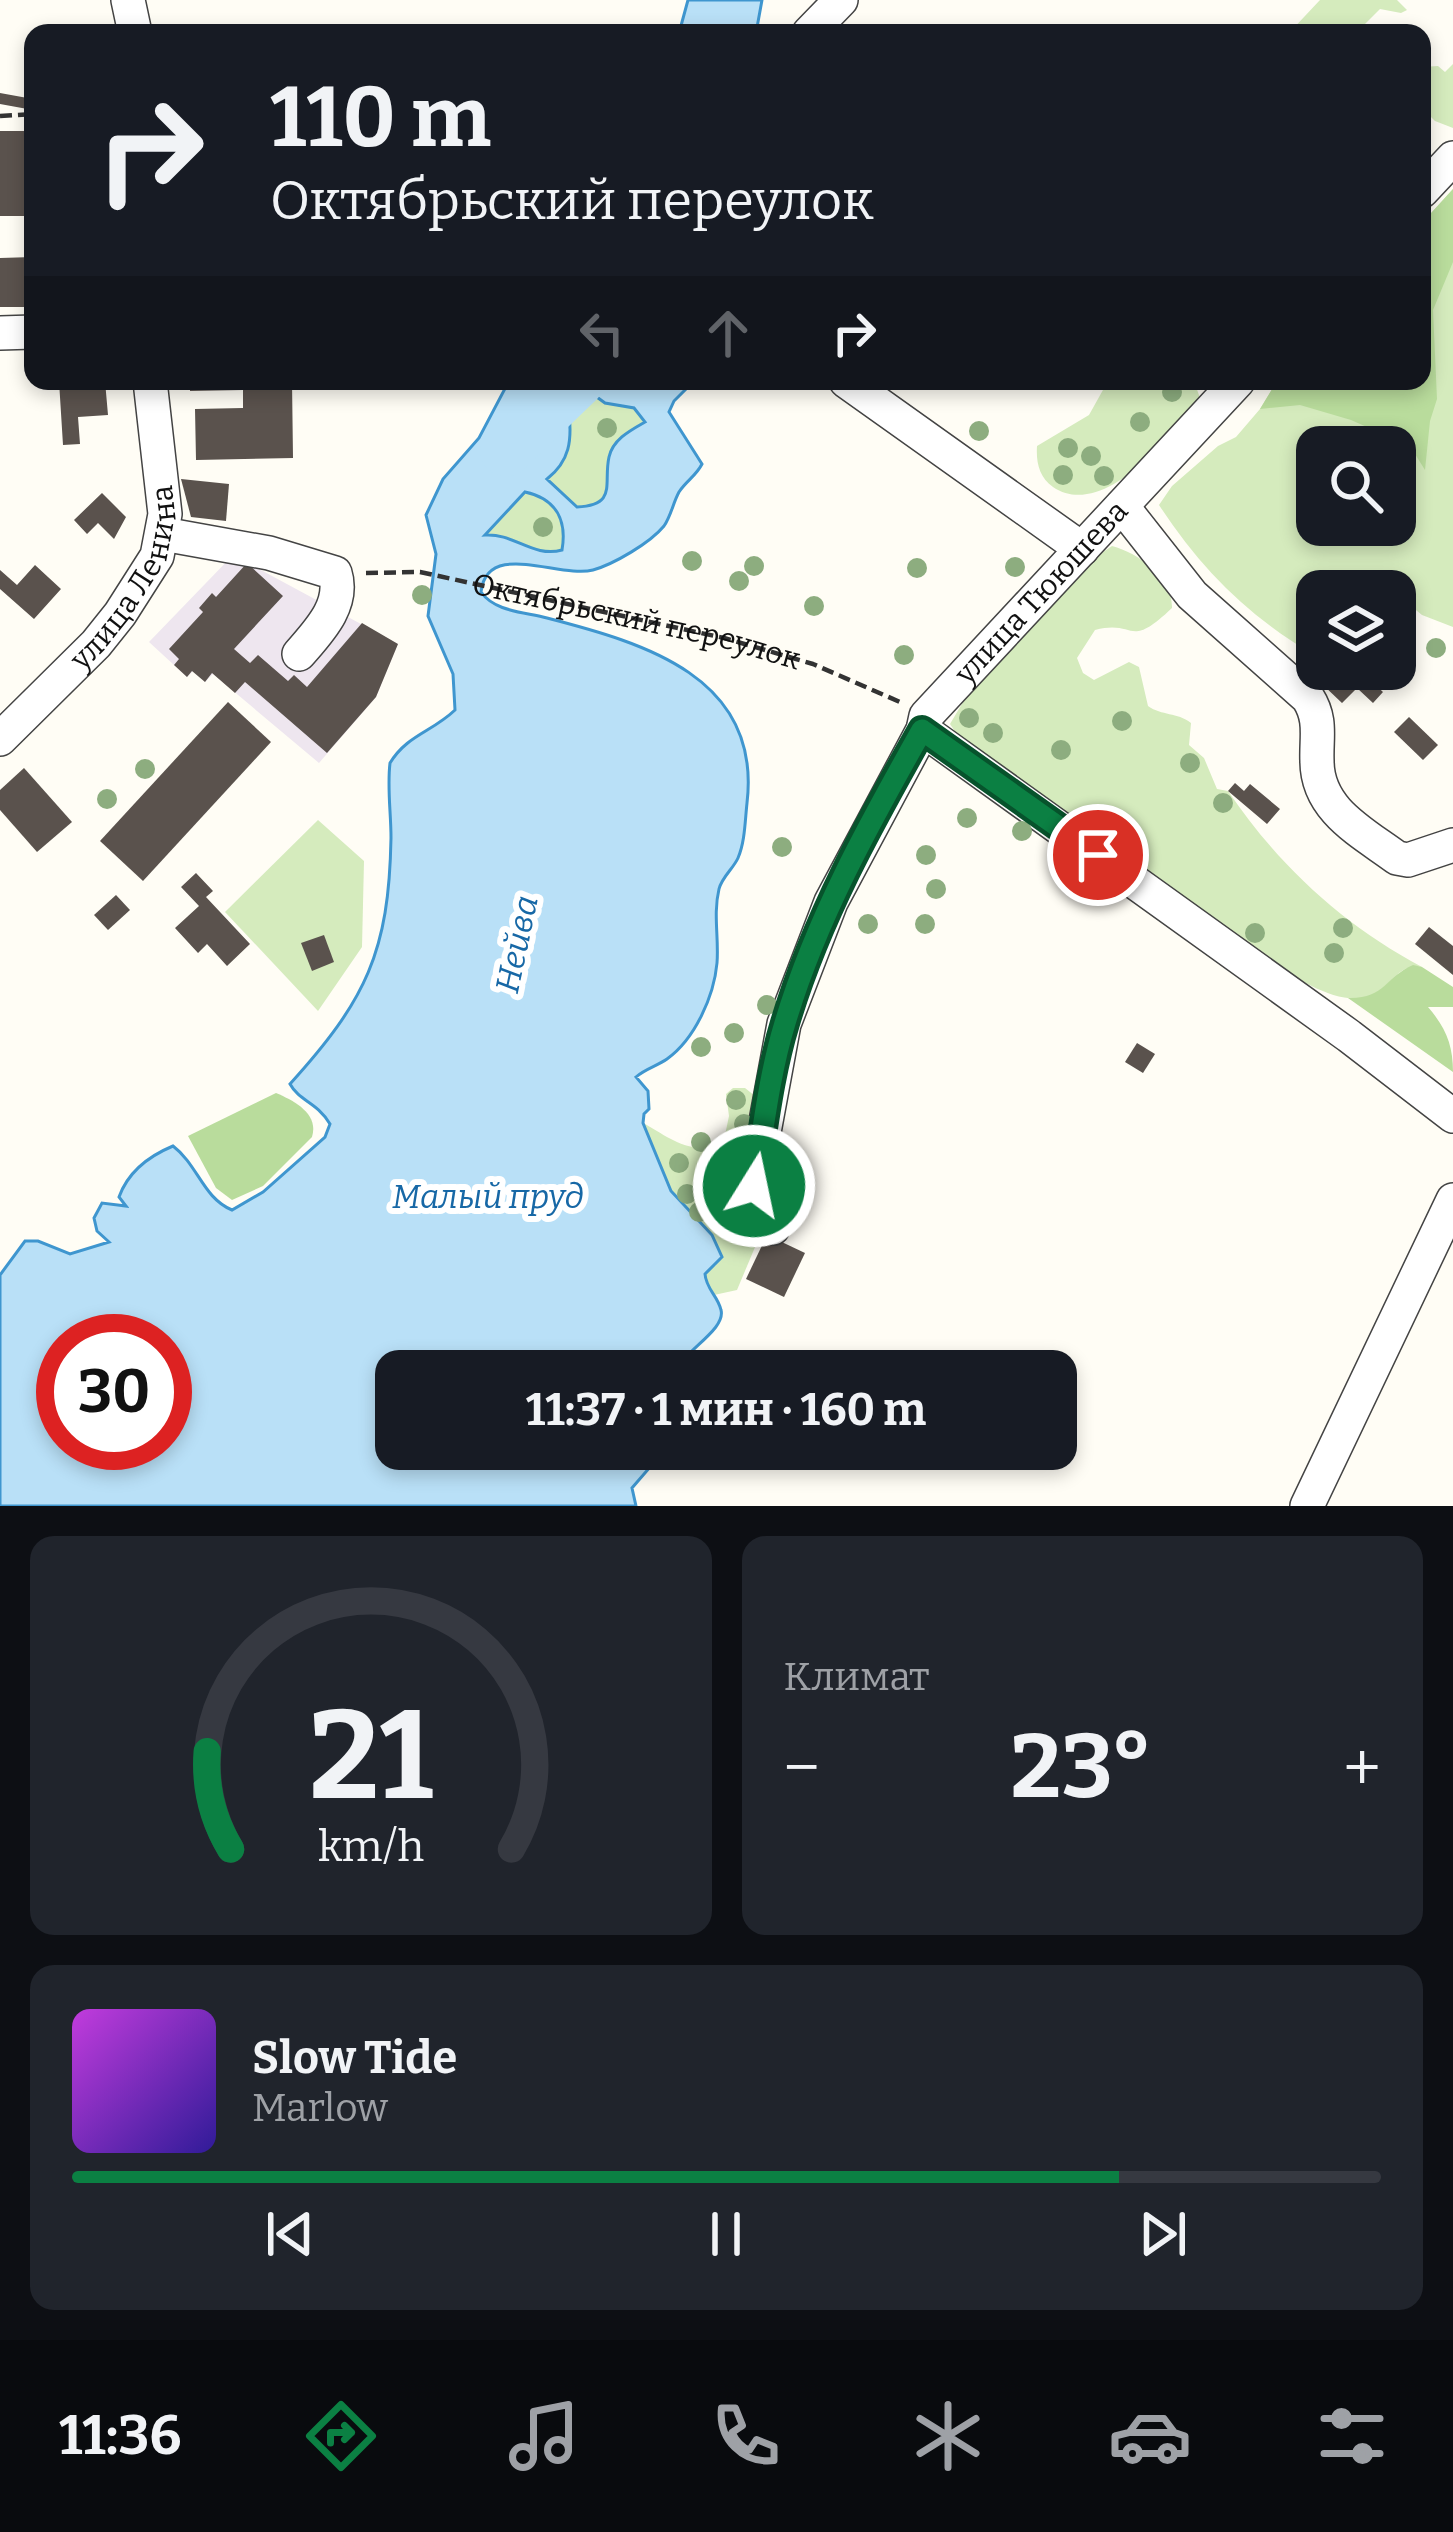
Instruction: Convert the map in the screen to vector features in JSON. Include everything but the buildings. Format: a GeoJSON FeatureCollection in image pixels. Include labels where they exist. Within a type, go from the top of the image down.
{"type":"FeatureCollection","features":[{"type":"Feature","properties":{"kind":"street"},"geometry":{"type":"LineString","coordinates":[[818,24],[841,0]]}},
{"type":"Feature","properties":{"kind":"street"},"geometry":{"type":"LineString","coordinates":[[1431,181],[1453,158]]}},
{"type":"Feature","properties":{"kind":"street","name":"улица Ленина"},"geometry":{"type":"LineString","coordinates":[[0,739],[73,669],[120,614],[150,569],[165,514],[151,390]]}},
{"type":"Feature","properties":{"kind":"street"},"geometry":{"type":"LineString","coordinates":[[859,390],[1082,549]]}},
{"type":"Feature","properties":{"kind":"street","name":"улица Тююшева"},"geometry":{"type":"LineString","coordinates":[[773,1228],[754,1186],[784,1024],[831,902],[924,723],[1230,390]]}},
{"type":"Feature","properties":{"kind":"street"},"geometry":{"type":"LineString","coordinates":[[1122,506],[1192,595],[1309,698],[1317,711],[1318,775],[1328,804],[1397,857],[1408,860],[1453,845]]}},
{"type":"Feature","properties":{"kind":"street"},"geometry":{"type":"LineString","coordinates":[[163,534],[269,553],[335,573],[338,596],[323,625],[299,654]]}},
{"type":"Feature","properties":{"kind":"street"},"geometry":{"type":"LineString","coordinates":[[924,723],[1453,1116]]}},
{"type":"Feature","properties":{"kind":"street"},"geometry":{"type":"LineString","coordinates":[[1307,1506],[1453,1200]]}},
{"type":"Feature","properties":{"kind":"path","name":"Октябрьский переулок"},"geometry":{"type":"LineString","coordinates":[[335,573],[420,572],[635,616],[814,664],[867,685],[924,723]]}},
{"type":"Feature","properties":{"kind":"shaded area"},"geometry":{"type":"Polygon","coordinates":[[[233,555],[398,644],[376,697],[319,763],[213,674],[205,682],[193,671],[187,677],[149,642],[233,555]]]}},
{"type":"Feature","properties":{"kind":"green space"},"geometry":{"type":"Polygon","coordinates":[[[1320,0],[1397,0],[1407,10],[1380,9],[1365,24],[1297,24],[1320,0]]]}},
{"type":"Feature","properties":{"kind":"green space"},"geometry":{"type":"Polygon","coordinates":[[[1453,64],[1453,128],[1431,117],[1431,66],[1445,72],[1453,64]]]}},
{"type":"Feature","properties":{"kind":"green space"},"geometry":{"type":"Polygon","coordinates":[[[1453,189],[1453,627],[1416,610],[1416,570],[1296,570],[1296,643],[1228,589],[1191,550],[1159,505],[1172,486],[1218,446],[1236,437],[1272,390],[1431,390],[1431,213],[1453,189]]]}},
{"type":"Feature","properties":{"kind":"green space"},"geometry":{"type":"Polygon","coordinates":[[[1453,189],[1453,262],[1433,310],[1437,399],[1425,470],[1416,456],[1416,426],[1365,426],[1300,405],[1260,409],[1272,390],[1431,390],[1431,213],[1453,189]]]}},
{"type":"Feature","properties":{"kind":"green space"},"geometry":{"type":"Polygon","coordinates":[[[1103,390],[1197,390],[1200,398],[1173,433],[1135,469],[1093,493],[1073,494],[1044,479],[1037,446],[1089,415],[1103,390]]]}},
{"type":"Feature","properties":{"kind":"green space"},"geometry":{"type":"Polygon","coordinates":[[[594,395],[605,403],[634,408],[646,422],[611,450],[604,497],[577,507],[547,478],[557,471],[569,413],[552,397],[594,395]]]}},
{"type":"Feature","properties":{"kind":"green space"},"geometry":{"type":"Polygon","coordinates":[[[524,492],[545,499],[558,512],[562,550],[542,551],[483,536],[524,492]]]}},
{"type":"Feature","properties":{"kind":"green space"},"geometry":{"type":"Polygon","coordinates":[[[1112,546],[1133,554],[1161,577],[1172,608],[1139,631],[1095,630],[1077,658],[1083,673],[1094,680],[1129,662],[1139,667],[1148,706],[1191,723],[1189,745],[1204,758],[1217,789],[1228,791],[1268,844],[1339,912],[1422,967],[1406,969],[1367,997],[1341,997],[1313,986],[1262,958],[958,736],[950,724],[969,692],[1112,546]]]}},
{"type":"Feature","properties":{"kind":"green space"},"geometry":{"type":"Polygon","coordinates":[[[318,820],[364,861],[362,947],[318,1011],[225,912],[318,820]]]}},
{"type":"Feature","properties":{"kind":"green space"},"geometry":{"type":"Polygon","coordinates":[[[1413,965],[1453,987],[1453,1007],[1428,1007],[1447,1037],[1453,1072],[1348,998],[1370,995],[1413,965]]]}},
{"type":"Feature","properties":{"kind":"green space"},"geometry":{"type":"Polygon","coordinates":[[[733,1088],[745,1088],[755,1096],[758,1240],[737,1290],[714,1295],[705,1284],[705,1273],[716,1265],[712,1235],[671,1191],[643,1123],[684,1145],[705,1147],[725,1135],[726,1094],[733,1088]]]}},
{"type":"Feature","properties":{"kind":"green space"},"geometry":{"type":"Polygon","coordinates":[[[276,1093],[309,1115],[312,1137],[263,1186],[232,1200],[216,1188],[188,1136],[276,1093]]]}},
{"type":"Feature","properties":{"kind":"water"},"geometry":{"type":"Polygon","coordinates":[[[688,0],[762,0],[758,24],[681,24],[688,0]]]}},
{"type":"Feature","properties":{"kind":"water","name":"Малый пруд"},"geometry":{"type":"Polygon","coordinates":[[[504,390],[685,390],[669,412],[702,464],[679,492],[658,533],[593,570],[527,564],[496,567],[486,576],[481,592],[502,607],[584,628],[657,654],[716,696],[736,724],[747,760],[747,803],[738,858],[719,889],[712,989],[686,1040],[667,1059],[636,1077],[648,1091],[649,1109],[643,1123],[671,1191],[712,1235],[722,1257],[705,1274],[721,1310],[718,1324],[693,1350],[375,1350],[375,1470],[648,1470],[632,1488],[636,1506],[0,1506],[0,1275],[25,1241],[38,1241],[70,1254],[109,1242],[97,1231],[94,1218],[102,1203],[126,1206],[119,1197],[128,1180],[148,1160],[173,1146],[214,1198],[232,1210],[263,1192],[325,1137],[330,1124],[290,1084],[355,999],[378,944],[389,878],[390,763],[404,746],[455,710],[453,674],[428,616],[436,554],[426,515],[443,479],[479,438],[504,390]],[[594,395],[553,398],[569,413],[569,441],[561,465],[547,479],[577,507],[604,497],[614,445],[645,422],[634,408],[605,403],[594,395]],[[525,492],[485,535],[542,551],[562,550],[561,521],[552,506],[525,492]]]}},
{"type":"Feature","properties":{"kind":"waterway","name":"Нейва"},"geometry":{"type":"LineString","coordinates":[[506,451],[570,390]]}},
{"type":"Feature","properties":{"kind":"route"},"geometry":{"type":"LineString","coordinates":[[754,1186],[777,1053],[806,961],[859,846],[922,730],[1098,855]]}}]}
